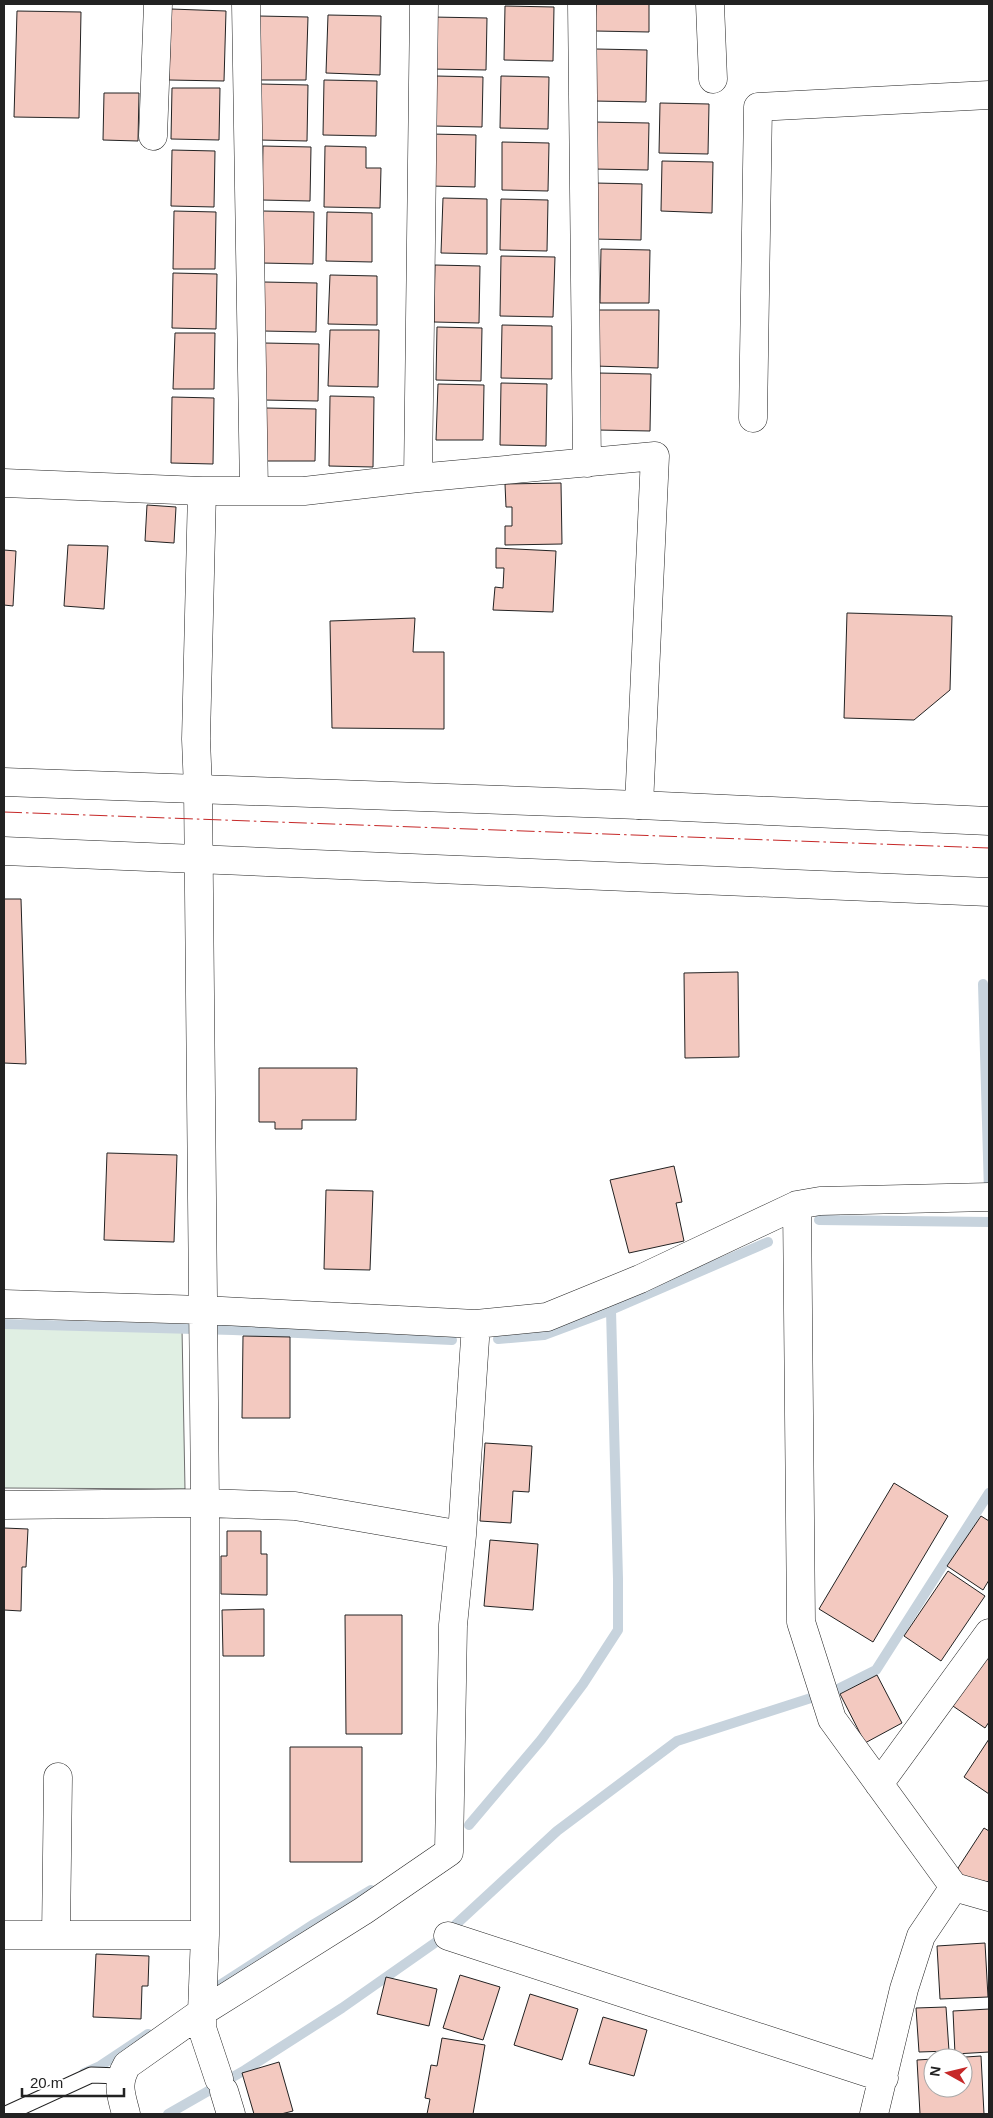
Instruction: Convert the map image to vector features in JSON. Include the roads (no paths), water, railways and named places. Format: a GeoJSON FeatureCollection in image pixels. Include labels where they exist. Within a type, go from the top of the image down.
{"type":"FeatureCollection","features":[{"type":"Feature","properties":{"kind":"street"},"geometry":{"type":"LineString","coordinates":[[153,136],[158,4]]}},
{"type":"Feature","properties":{"kind":"street"},"geometry":{"type":"LineString","coordinates":[[246,4],[254,491]]}},
{"type":"Feature","properties":{"kind":"street"},"geometry":{"type":"LineString","coordinates":[[418,478],[424,4]]}},
{"type":"Feature","properties":{"kind":"street"},"geometry":{"type":"LineString","coordinates":[[582,4],[587,463]]}},
{"type":"Feature","properties":{"kind":"street"},"geometry":{"type":"LineString","coordinates":[[710,4],[713,79]]}},
{"type":"Feature","properties":{"kind":"street"},"geometry":{"type":"LineString","coordinates":[[754,418],[758,107],[989,95]]}},
{"type":"Feature","properties":{"kind":"street"},"geometry":{"type":"LineString","coordinates":[[4,483],[202,491],[304,491],[418,478],[655,456],[639,805]]}},
{"type":"Feature","properties":{"kind":"street"},"geometry":{"type":"LineString","coordinates":[[202,491],[196,739],[199,859],[205,1503],[206,1935],[202,2028],[225,2095]]}},
{"type":"Feature","properties":{"kind":"street"},"geometry":{"type":"LineString","coordinates":[[4,782],[639,805],[989,821]]}},
{"type":"Feature","properties":{"kind":"street"},"geometry":{"type":"LineString","coordinates":[[4,851],[989,892]]}},
{"type":"Feature","properties":{"kind":"street"},"geometry":{"type":"LineString","coordinates":[[4,1304],[203,1322],[476,1324],[547,1317],[640,1279],[797,1205],[820,1201],[985,1197]]}},
{"type":"Feature","properties":{"kind":"street"},"geometry":{"type":"LineString","coordinates":[[797,1205],[801,1622],[832,1719],[954,1887],[989,1897]]}},
{"type":"Feature","properties":{"kind":"street"},"geometry":{"type":"LineString","coordinates":[[126,2114],[119,2090],[121,2076],[127,2064],[202,2012],[363,1911],[449,1852],[454,1625],[476,1324]]}},
{"type":"Feature","properties":{"kind":"street"},"geometry":{"type":"LineString","coordinates":[[4,1505],[205,1503],[295,1506],[462,1535]]}},
{"type":"Feature","properties":{"kind":"street"},"geometry":{"type":"LineString","coordinates":[[879,1784],[989,1633]]}},
{"type":"Feature","properties":{"kind":"street"},"geometry":{"type":"LineString","coordinates":[[56,1935],[58,1777]]}},
{"type":"Feature","properties":{"kind":"street"},"geometry":{"type":"LineString","coordinates":[[874,2114],[904,1989],[921,1936],[954,1887]]}},
{"type":"Feature","properties":{"kind":"street"},"geometry":{"type":"LineString","coordinates":[[4,1935],[206,1935]]}},
{"type":"Feature","properties":{"kind":"street"},"geometry":{"type":"LineString","coordinates":[[448,1936],[884,2078]]}},
{"type":"Feature","properties":{"kind":"lane"},"geometry":{"type":"LineString","coordinates":[[6,2114],[90,2075],[121,2076]]}},
{"type":"Feature","properties":{"kind":"waterway"},"geometry":{"type":"LineString","coordinates":[[983,984],[989,1192]]}},
{"type":"Feature","properties":{"kind":"waterway"},"geometry":{"type":"LineString","coordinates":[[819,1220],[989,1222]]}},
{"type":"Feature","properties":{"kind":"waterway"},"geometry":{"type":"LineString","coordinates":[[469,1825],[541,1740],[583,1684],[618,1630],[611,1310],[768,1242]]}},
{"type":"Feature","properties":{"kind":"waterway"},"geometry":{"type":"LineString","coordinates":[[498,1339],[544,1335],[611,1310]]}},
{"type":"Feature","properties":{"kind":"waterway"},"geometry":{"type":"LineString","coordinates":[[4,1324],[233,1330],[452,1340]]}},
{"type":"Feature","properties":{"kind":"waterway"},"geometry":{"type":"LineString","coordinates":[[834,1691],[876,1670],[989,1493]]}},
{"type":"Feature","properties":{"kind":"waterway"},"geometry":{"type":"LineString","coordinates":[[168,2114],[245,2070],[342,2008],[439,1940],[557,1831],[677,1741],[811,1698]]}},
{"type":"Feature","properties":{"kind":"waterway"},"geometry":{"type":"LineString","coordinates":[[220,1985],[314,1924],[371,1890]]}},
{"type":"Feature","properties":{"kind":"waterway"},"geometry":{"type":"LineString","coordinates":[[84,2073],[100,2066],[148,2034]]}}]}
